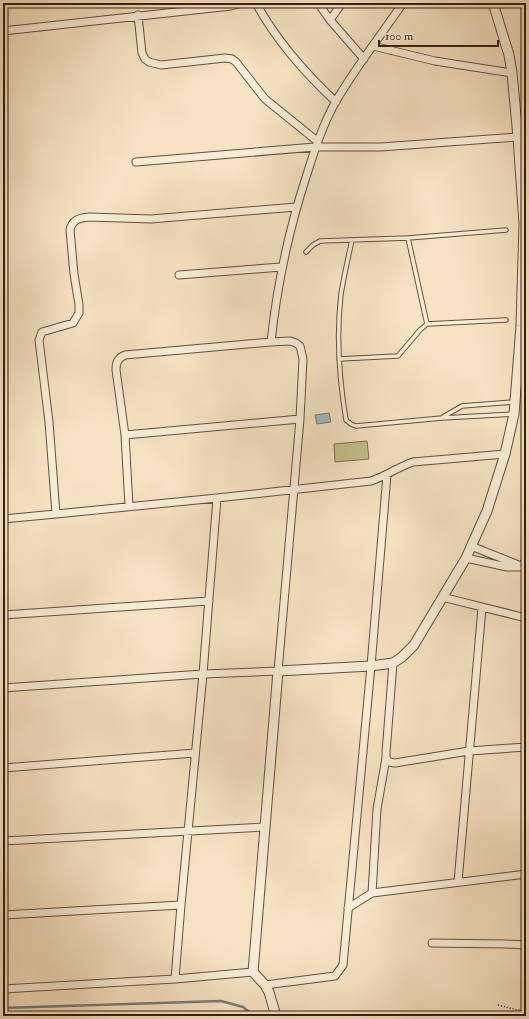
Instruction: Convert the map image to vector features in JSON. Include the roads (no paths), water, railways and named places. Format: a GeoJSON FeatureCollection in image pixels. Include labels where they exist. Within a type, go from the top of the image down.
{"type":"FeatureCollection","features":[{"type":"Feature","properties":{"kind":"street"},"geometry":{"type":"LineString","coordinates":[[3,31],[231,6],[242,3]]}},
{"type":"Feature","properties":{"kind":"street"},"geometry":{"type":"LineString","coordinates":[[256,3],[277,36],[313,80],[336,102]]}},
{"type":"Feature","properties":{"kind":"street"},"geometry":{"type":"LineString","coordinates":[[318,3],[330,20],[364,59]]}},
{"type":"Feature","properties":{"kind":"street"},"geometry":{"type":"LineString","coordinates":[[330,20],[342,3]]}},
{"type":"Feature","properties":{"kind":"street"},"geometry":{"type":"LineString","coordinates":[[271,342],[281,267],[296,207],[316,144],[336,102],[403,3]]}},
{"type":"Feature","properties":{"kind":"street"},"geometry":{"type":"LineString","coordinates":[[3,688],[203,674],[371,666],[393,663],[402,657],[414,645],[466,558],[487,511],[505,454],[514,414],[524,326],[525,224],[512,73],[509,55],[493,3]]}},
{"type":"Feature","properties":{"kind":"street"},"geometry":{"type":"LineString","coordinates":[[138,15],[142,53],[145,59],[149,62],[161,65],[226,58],[232,59],[265,99],[316,144]]}},
{"type":"Feature","properties":{"kind":"street"},"geometry":{"type":"LineString","coordinates":[[373,46],[435,61],[512,73]]}},
{"type":"Feature","properties":{"kind":"street"},"geometry":{"type":"LineString","coordinates":[[136,162],[316,144],[381,147],[518,137]]}},
{"type":"Feature","properties":{"kind":"street"},"geometry":{"type":"LineString","coordinates":[[56,514],[49,422],[39,340],[42,332],[72,324],[79,313],[70,230],[72,224],[81,218],[89,217],[151,219],[296,207]]}},
{"type":"Feature","properties":{"kind":"street"},"geometry":{"type":"LineString","coordinates":[[179,275],[281,267]]}},
{"type":"Feature","properties":{"kind":"street"},"geometry":{"type":"LineString","coordinates":[[129,506],[125,435],[116,370],[117,361],[120,357],[125,355],[271,342],[290,341],[300,346],[303,359],[300,419],[253,972],[265,985],[269,992],[276,1016]]}},
{"type":"Feature","properties":{"kind":"street"},"geometry":{"type":"LineString","coordinates":[[125,435],[300,419]]}},
{"type":"Feature","properties":{"kind":"street"},"geometry":{"type":"LineString","coordinates":[[3,519],[371,481],[413,462],[505,454]]}},
{"type":"Feature","properties":{"kind":"street"},"geometry":{"type":"LineString","coordinates":[[265,985],[335,976],[343,965],[371,666],[386,475]]}},
{"type":"Feature","properties":{"kind":"street"},"geometry":{"type":"LineString","coordinates":[[175,979],[203,674],[217,498]]}},
{"type":"Feature","properties":{"kind":"street"},"geometry":{"type":"LineString","coordinates":[[471,546],[514,562],[524,568]]}},
{"type":"Feature","properties":{"kind":"street"},"geometry":{"type":"LineString","coordinates":[[466,558],[507,567],[524,568]]}},
{"type":"Feature","properties":{"kind":"street"},"geometry":{"type":"LineString","coordinates":[[524,568],[526,559]]}},
{"type":"Feature","properties":{"kind":"street"},"geometry":{"type":"LineString","coordinates":[[442,597],[526,618]]}},
{"type":"Feature","properties":{"kind":"street"},"geometry":{"type":"LineString","coordinates":[[3,615],[208,601]]}},
{"type":"Feature","properties":{"kind":"street"},"geometry":{"type":"LineString","coordinates":[[458,882],[482,608]]}},
{"type":"Feature","properties":{"kind":"street"},"geometry":{"type":"LineString","coordinates":[[372,894],[377,809],[386,758],[393,663]]}},
{"type":"Feature","properties":{"kind":"street"},"geometry":{"type":"LineString","coordinates":[[386,758],[389,762],[395,763],[469,751],[526,747]]}},
{"type":"Feature","properties":{"kind":"street"},"geometry":{"type":"LineString","coordinates":[[3,768],[195,754]]}},
{"type":"Feature","properties":{"kind":"street"},"geometry":{"type":"LineString","coordinates":[[3,841],[265,827]]}},
{"type":"Feature","properties":{"kind":"street"},"geometry":{"type":"LineString","coordinates":[[348,908],[372,894],[526,874]]}},
{"type":"Feature","properties":{"kind":"street"},"geometry":{"type":"LineString","coordinates":[[3,915],[181,905]]}},
{"type":"Feature","properties":{"kind":"street"},"geometry":{"type":"LineString","coordinates":[[432,943],[526,945]]}},
{"type":"Feature","properties":{"kind":"street"},"geometry":{"type":"LineString","coordinates":[[3,990],[175,979],[253,972]]}},
{"type":"Feature","properties":{"kind":"lane"},"geometry":{"type":"LineString","coordinates":[[306,252],[320,241],[408,238],[506,230]]}},
{"type":"Feature","properties":{"kind":"lane"},"geometry":{"type":"LineString","coordinates":[[408,238],[427,324]]}},
{"type":"Feature","properties":{"kind":"lane"},"geometry":{"type":"LineString","coordinates":[[352,240],[341,294],[339,359],[346,420],[356,426],[442,418],[514,414]]}},
{"type":"Feature","properties":{"kind":"lane"},"geometry":{"type":"LineString","coordinates":[[339,359],[398,356],[427,324],[506,320]]}},
{"type":"Feature","properties":{"kind":"lane"},"geometry":{"type":"LineString","coordinates":[[442,418],[462,406],[515,402]]}},
{"type":"Feature","properties":{"kind":"water"},"geometry":{"type":"Polygon","coordinates":[[[329,413],[331,422],[317,424],[315,415],[329,413]]]}},
{"type":"Feature","properties":{"kind":"waterway"},"geometry":{"type":"LineString","coordinates":[[3,1008],[221,1001],[243,1007],[254,1016]]}}]}
